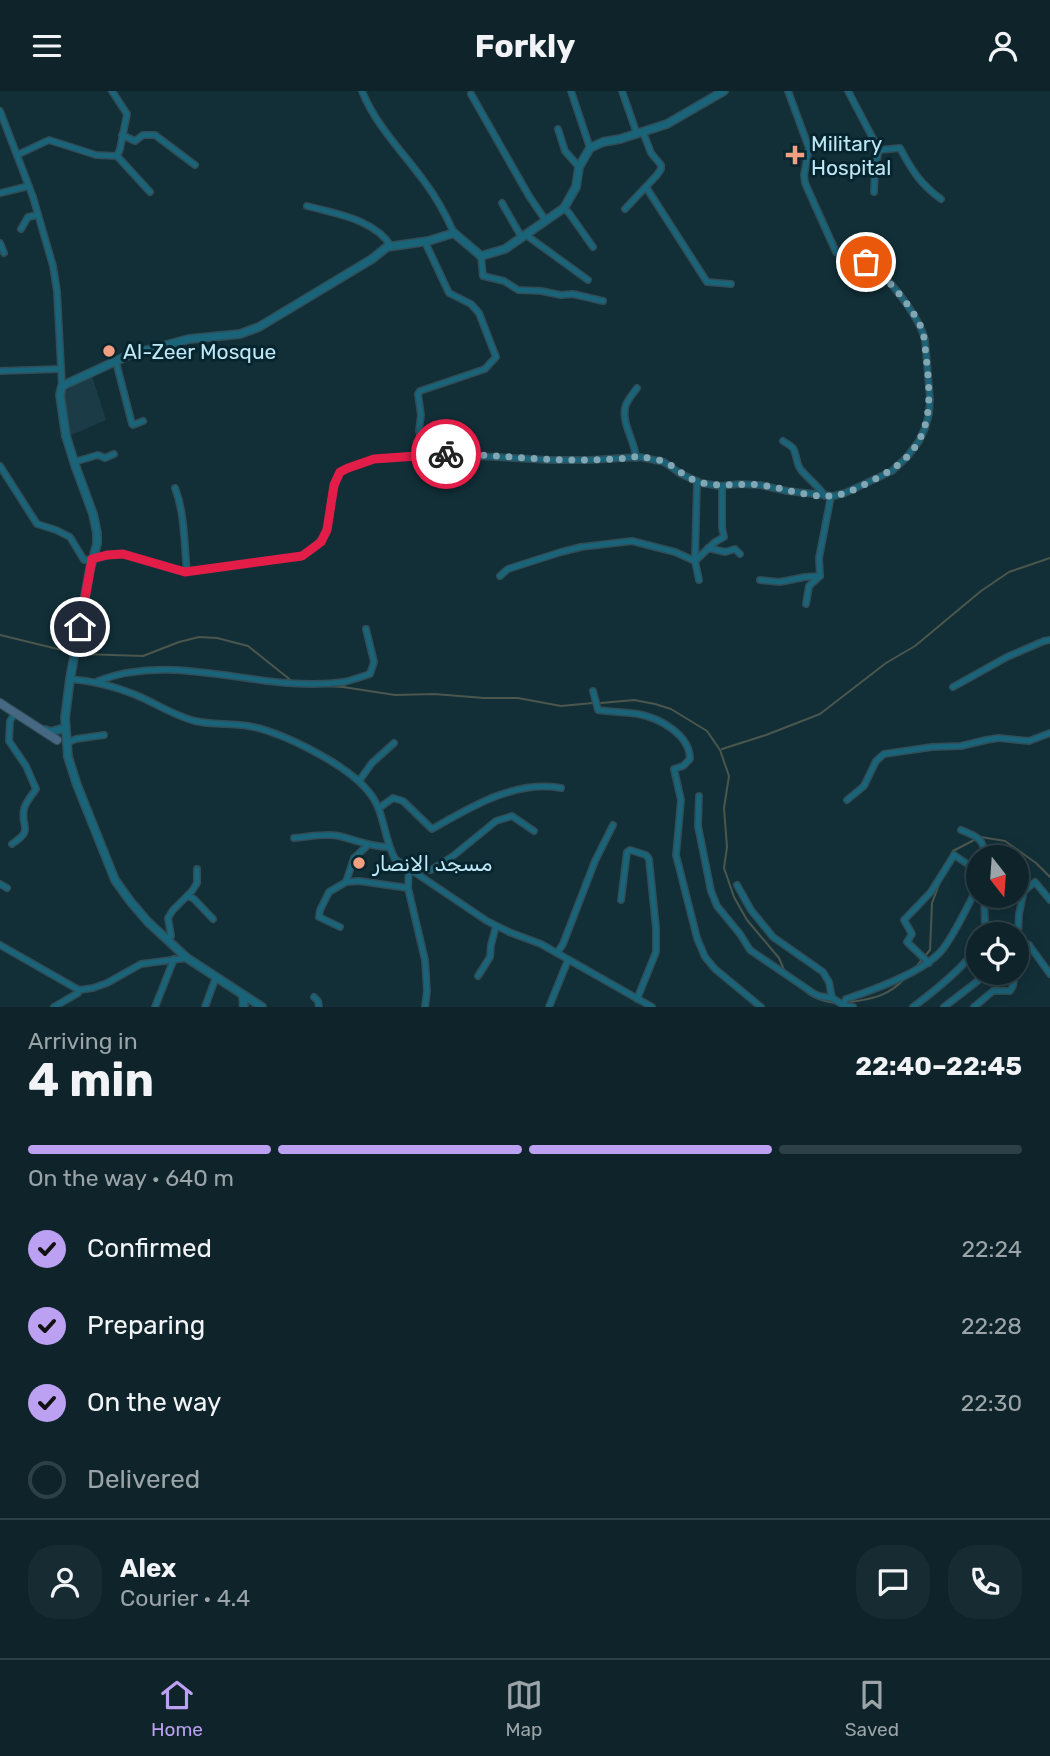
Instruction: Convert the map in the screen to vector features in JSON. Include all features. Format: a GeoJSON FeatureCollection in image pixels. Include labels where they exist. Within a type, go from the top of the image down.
{"type":"FeatureCollection","features":[{"type":"Feature","properties":{"kind":"main road"},"geometry":{"type":"LineString","coordinates":[[0,703],[57,740]]}},
{"type":"Feature","properties":{"kind":"street"},"geometry":{"type":"LineString","coordinates":[[112,91],[127,114],[117,156]]}},
{"type":"Feature","properties":{"kind":"street"},"geometry":{"type":"LineString","coordinates":[[362,91],[380,126],[424,182],[454,233],[481,256],[483,276],[504,281],[518,290],[573,294],[603,301]]}},
{"type":"Feature","properties":{"kind":"street"},"geometry":{"type":"LineString","coordinates":[[571,91],[590,148]]}},
{"type":"Feature","properties":{"kind":"street"},"geometry":{"type":"LineString","coordinates":[[622,91],[640,133],[661,169],[625,209]]}},
{"type":"Feature","properties":{"kind":"street"},"geometry":{"type":"LineString","coordinates":[[481,256],[505,249],[564,208],[576,187],[579,167],[590,148],[667,124],[724,91]]}},
{"type":"Feature","properties":{"kind":"street"},"geometry":{"type":"LineString","coordinates":[[0,466],[37,524],[70,537],[83,560],[123,554],[187,572],[302,556],[321,542],[327,530],[334,485],[340,472],[374,459],[463,454],[550,460],[636,457],[664,462],[697,481],[722,486],[760,485],[828,496],[845,493],[892,471],[907,457],[925,428],[930,383],[923,331],[890,284],[871,265],[840,256],[832,246],[805,183],[809,148],[788,91]]}},
{"type":"Feature","properties":{"kind":"street"},"geometry":{"type":"LineString","coordinates":[[848,91],[879,150],[874,192]]}},
{"type":"Feature","properties":{"kind":"street"},"geometry":{"type":"LineString","coordinates":[[471,94],[546,221]]}},
{"type":"Feature","properties":{"kind":"street"},"geometry":{"type":"LineString","coordinates":[[0,111],[29,186],[53,265],[57,291],[62,386],[60,395],[66,436],[88,496],[97,533],[70,679],[64,731],[68,757],[115,880],[148,922],[187,958],[262,1007]]}},
{"type":"Feature","properties":{"kind":"street"},"geometry":{"type":"LineString","coordinates":[[558,129],[565,151],[579,167]]}},
{"type":"Feature","properties":{"kind":"street"},"geometry":{"type":"LineString","coordinates":[[122,135],[135,141],[143,135],[155,135],[195,165]]}},
{"type":"Feature","properties":{"kind":"street"},"geometry":{"type":"LineString","coordinates":[[16,155],[49,140],[96,155],[117,156],[150,192]]}},
{"type":"Feature","properties":{"kind":"street"},"geometry":{"type":"LineString","coordinates":[[879,150],[900,148],[912,171],[928,190],[941,198]]}},
{"type":"Feature","properties":{"kind":"street"},"geometry":{"type":"LineString","coordinates":[[0,193],[29,186]]}},
{"type":"Feature","properties":{"kind":"street"},"geometry":{"type":"LineString","coordinates":[[646,187],[708,282],[731,284]]}},
{"type":"Feature","properties":{"kind":"street"},"geometry":{"type":"LineString","coordinates":[[502,203],[524,237],[588,280]]}},
{"type":"Feature","properties":{"kind":"street"},"geometry":{"type":"LineString","coordinates":[[307,206],[351,217],[384,234],[391,246]]}},
{"type":"Feature","properties":{"kind":"street"},"geometry":{"type":"LineString","coordinates":[[564,208],[593,247]]}},
{"type":"Feature","properties":{"kind":"street"},"geometry":{"type":"LineString","coordinates":[[20,229],[27,217],[38,215]]}},
{"type":"Feature","properties":{"kind":"street"},"geometry":{"type":"LineString","coordinates":[[62,386],[129,355],[189,339],[240,334],[259,327],[372,259],[387,247],[454,233]]}},
{"type":"Feature","properties":{"kind":"street"},"geometry":{"type":"LineString","coordinates":[[425,241],[449,293],[471,304],[479,313],[496,357],[485,369],[418,394],[421,415],[419,431],[425,455]]}},
{"type":"Feature","properties":{"kind":"street"},"geometry":{"type":"LineString","coordinates":[[0,243],[4,253]]}},
{"type":"Feature","properties":{"kind":"street"},"geometry":{"type":"LineString","coordinates":[[116,362],[132,424],[143,421]]}},
{"type":"Feature","properties":{"kind":"street"},"geometry":{"type":"LineString","coordinates":[[0,371],[61,369]]}},
{"type":"Feature","properties":{"kind":"street"},"geometry":{"type":"LineString","coordinates":[[636,457],[626,421],[625,406],[637,388]]}},
{"type":"Feature","properties":{"kind":"street"},"geometry":{"type":"LineString","coordinates":[[783,441],[793,449],[799,468],[828,496]]}},
{"type":"Feature","properties":{"kind":"street"},"geometry":{"type":"LineString","coordinates":[[74,462],[98,455],[105,458],[114,454]]}},
{"type":"Feature","properties":{"kind":"street"},"geometry":{"type":"LineString","coordinates":[[697,481],[695,561],[699,580]]}},
{"type":"Feature","properties":{"kind":"street"},"geometry":{"type":"LineString","coordinates":[[695,561],[724,537],[722,486]]}},
{"type":"Feature","properties":{"kind":"street"},"geometry":{"type":"LineString","coordinates":[[175,488],[182,516],[187,572]]}},
{"type":"Feature","properties":{"kind":"street"},"geometry":{"type":"LineString","coordinates":[[820,576],[819,558],[828,496]]}},
{"type":"Feature","properties":{"kind":"street"},"geometry":{"type":"LineString","coordinates":[[500,576],[508,569],[561,552],[632,541],[675,552],[695,561]]}},
{"type":"Feature","properties":{"kind":"street"},"geometry":{"type":"LineString","coordinates":[[708,548],[725,552],[735,549],[740,554]]}},
{"type":"Feature","properties":{"kind":"street"},"geometry":{"type":"LineString","coordinates":[[760,580],[780,582],[820,576]]}},
{"type":"Feature","properties":{"kind":"street"},"geometry":{"type":"LineString","coordinates":[[806,604],[809,586],[820,576]]}},
{"type":"Feature","properties":{"kind":"street"},"geometry":{"type":"LineString","coordinates":[[97,682],[132,671],[166,669],[317,684],[345,682],[370,674],[374,662],[366,629]]}},
{"type":"Feature","properties":{"kind":"street"},"geometry":{"type":"LineString","coordinates":[[953,687],[1007,657],[1050,640]]}},
{"type":"Feature","properties":{"kind":"street"},"geometry":{"type":"LineString","coordinates":[[70,679],[117,687],[195,721],[248,726],[309,748],[350,773],[375,800],[388,848],[395,859],[496,926],[541,944],[652,1007]]}},
{"type":"Feature","properties":{"kind":"street"},"geometry":{"type":"LineString","coordinates":[[593,691],[598,709],[641,715],[662,723],[680,735],[690,750],[690,759],[683,767],[674,769],[681,800],[677,855],[697,938],[705,957],[715,969],[761,1007]]}},
{"type":"Feature","properties":{"kind":"street"},"geometry":{"type":"LineString","coordinates":[[12,844],[22,838],[26,830],[24,809],[36,789],[26,766],[9,741],[10,721],[15,713]]}},
{"type":"Feature","properties":{"kind":"street"},"geometry":{"type":"LineString","coordinates":[[41,729],[51,732],[64,731]]}},
{"type":"Feature","properties":{"kind":"street"},"geometry":{"type":"LineString","coordinates":[[57,740],[64,731]]}},
{"type":"Feature","properties":{"kind":"street"},"geometry":{"type":"LineString","coordinates":[[847,800],[864,786],[876,761],[884,754],[961,746],[999,738],[1029,741],[1050,733]]}},
{"type":"Feature","properties":{"kind":"street"},"geometry":{"type":"LineString","coordinates":[[57,740],[66,743],[104,735]]}},
{"type":"Feature","properties":{"kind":"street"},"geometry":{"type":"LineString","coordinates":[[57,740],[68,757]]}},
{"type":"Feature","properties":{"kind":"street"},"geometry":{"type":"LineString","coordinates":[[359,781],[372,763],[394,743]]}},
{"type":"Feature","properties":{"kind":"street"},"geometry":{"type":"LineString","coordinates":[[379,808],[393,798],[403,801],[432,829],[485,800],[532,787],[561,788]]}},
{"type":"Feature","properties":{"kind":"street"},"geometry":{"type":"LineString","coordinates":[[699,796],[698,826],[711,891],[718,906],[750,950],[813,993],[832,997],[843,1005],[853,1007]]}},
{"type":"Feature","properties":{"kind":"street"},"geometry":{"type":"LineString","coordinates":[[410,868],[431,870],[496,821],[512,816],[534,831]]}},
{"type":"Feature","properties":{"kind":"street"},"geometry":{"type":"LineString","coordinates":[[557,953],[563,944],[595,860],[613,825]]}},
{"type":"Feature","properties":{"kind":"street"},"geometry":{"type":"LineString","coordinates":[[961,830],[975,835],[983,845]]}},
{"type":"Feature","properties":{"kind":"street"},"geometry":{"type":"LineString","coordinates":[[294,838],[339,836],[388,848]]}},
{"type":"Feature","properties":{"kind":"street"},"geometry":{"type":"LineString","coordinates":[[346,882],[355,858],[368,845]]}},
{"type":"Feature","properties":{"kind":"street"},"geometry":{"type":"LineString","coordinates":[[621,900],[627,852],[630,850],[649,859],[656,927],[656,952],[637,999]]}},
{"type":"Feature","properties":{"kind":"street"},"geometry":{"type":"LineString","coordinates":[[929,963],[907,942],[912,934],[904,920],[931,892],[954,855],[966,863]]}},
{"type":"Feature","properties":{"kind":"street"},"geometry":{"type":"LineString","coordinates":[[410,868],[408,888],[425,960],[427,991],[425,1006],[416,1007]]}},
{"type":"Feature","properties":{"kind":"street"},"geometry":{"type":"LineString","coordinates":[[155,1007],[171,960],[176,953],[169,941],[169,918],[197,883],[197,869]]}},
{"type":"Feature","properties":{"kind":"street"},"geometry":{"type":"LineString","coordinates":[[340,927],[319,917],[329,892],[346,882],[359,881],[408,888]]}},
{"type":"Feature","properties":{"kind":"street"},"geometry":{"type":"LineString","coordinates":[[1019,922],[1024,891],[1035,883],[1050,900]]}},
{"type":"Feature","properties":{"kind":"street"},"geometry":{"type":"LineString","coordinates":[[0,884],[7,888]]}},
{"type":"Feature","properties":{"kind":"street"},"geometry":{"type":"LineString","coordinates":[[737,885],[751,910],[773,937],[823,971],[832,997]]}},
{"type":"Feature","properties":{"kind":"street"},"geometry":{"type":"LineString","coordinates":[[188,897],[194,899],[213,919]]}},
{"type":"Feature","properties":{"kind":"street"},"geometry":{"type":"LineString","coordinates":[[843,1005],[846,999],[879,988],[929,963],[942,950],[966,907]]}},
{"type":"Feature","properties":{"kind":"street"},"geometry":{"type":"LineString","coordinates":[[478,976],[490,957],[496,926]]}},
{"type":"Feature","properties":{"kind":"street"},"geometry":{"type":"LineString","coordinates":[[0,945],[79,990],[107,983],[141,964],[187,958]]}},
{"type":"Feature","properties":{"kind":"street"},"geometry":{"type":"LineString","coordinates":[[1029,946],[1050,974]]}},
{"type":"Feature","properties":{"kind":"street"},"geometry":{"type":"LineString","coordinates":[[913,1007],[966,959]]}},
{"type":"Feature","properties":{"kind":"street"},"geometry":{"type":"LineString","coordinates":[[548,1007],[568,960]]}},
{"type":"Feature","properties":{"kind":"street"},"geometry":{"type":"LineString","coordinates":[[205,1007],[216,977]]}},
{"type":"Feature","properties":{"kind":"street"},"geometry":{"type":"LineString","coordinates":[[944,1007],[972,985]]}},
{"type":"Feature","properties":{"kind":"street"},"geometry":{"type":"LineString","coordinates":[[974,1007],[993,991],[1010,992],[1013,985]]}},
{"type":"Feature","properties":{"kind":"street"},"geometry":{"type":"LineString","coordinates":[[54,1007],[79,990]]}},
{"type":"Feature","properties":{"kind":"street"},"geometry":{"type":"LineString","coordinates":[[243,995],[244,1007]]}},
{"type":"Feature","properties":{"kind":"street"},"geometry":{"type":"LineString","coordinates":[[314,997],[319,1007]]}},
{"type":"Feature","properties":{"kind":"shaded area"},"geometry":{"type":"Polygon","coordinates":[[[92,376],[106,420],[69,436],[62,397],[73,386],[92,376]]]}},
{"type":"Feature","properties":{"kind":"waterway"},"geometry":{"type":"LineString","coordinates":[[722,749],[820,714],[886,663],[915,646],[981,591],[1009,572],[1050,558]]}},
{"type":"Feature","properties":{"kind":"waterway"},"geometry":{"type":"LineString","coordinates":[[0,635],[70,652]]}},
{"type":"Feature","properties":{"kind":"waterway"},"geometry":{"type":"LineString","coordinates":[[82,654],[143,656],[199,637],[217,638],[248,646],[293,682]]}},
{"type":"Feature","properties":{"kind":"waterway"},"geometry":{"type":"LineString","coordinates":[[326,686],[395,695],[518,698],[561,706],[593,703]]}},
{"type":"Feature","properties":{"kind":"waterway"},"geometry":{"type":"LineString","coordinates":[[601,703],[634,700],[655,704],[671,709],[707,731],[720,750],[729,776],[724,808],[727,847],[724,868],[734,897],[747,920],[779,958],[784,970]]}},
{"type":"Feature","properties":{"kind":"waterway"},"geometry":{"type":"LineString","coordinates":[[981,837],[1005,841],[1036,863],[1050,877]]}},
{"type":"Feature","properties":{"kind":"waterway"},"geometry":{"type":"LineString","coordinates":[[951,855],[953,851],[976,839]]}},
{"type":"Feature","properties":{"kind":"waterway"},"geometry":{"type":"LineString","coordinates":[[915,968],[930,950],[932,903],[940,882]]}},
{"type":"Feature","properties":{"kind":"waterway"},"geometry":{"type":"LineString","coordinates":[[850,1002],[881,995],[906,977]]}},
{"type":"Feature","properties":{"kind":"waterway"},"geometry":{"type":"LineString","coordinates":[[803,989],[818,999],[835,1003]]}},
{"type":"Feature","properties":{"kind":"way so far"},"geometry":{"type":"LineString","coordinates":[[446,454],[550,460],[640,457],[664,462],[687,478],[701,483],[720,486],[760,485],[825,496],[845,493],[864,485],[892,471],[907,457],[925,428],[930,399],[923,331],[890,284],[866,262]]}},
{"type":"Feature","properties":{"kind":"place","name":"Military Hospital"},"geometry":{"type":"Point","coordinates":[795,155]}},
{"type":"Feature","properties":{"kind":"place","name":"Al-Zeer Mosque"},"geometry":{"type":"Point","coordinates":[109,351]}},
{"type":"Feature","properties":{"kind":"place","name":"مسجد الانصار"},"geometry":{"type":"Point","coordinates":[359,863]}},
{"type":"Feature","properties":{"kind":"route"},"geometry":{"type":"LineString","coordinates":[[80,627],[92,559],[115,553],[123,554],[185,572],[302,556],[321,542],[327,530],[334,485],[340,472],[374,459],[446,454]]}}]}
